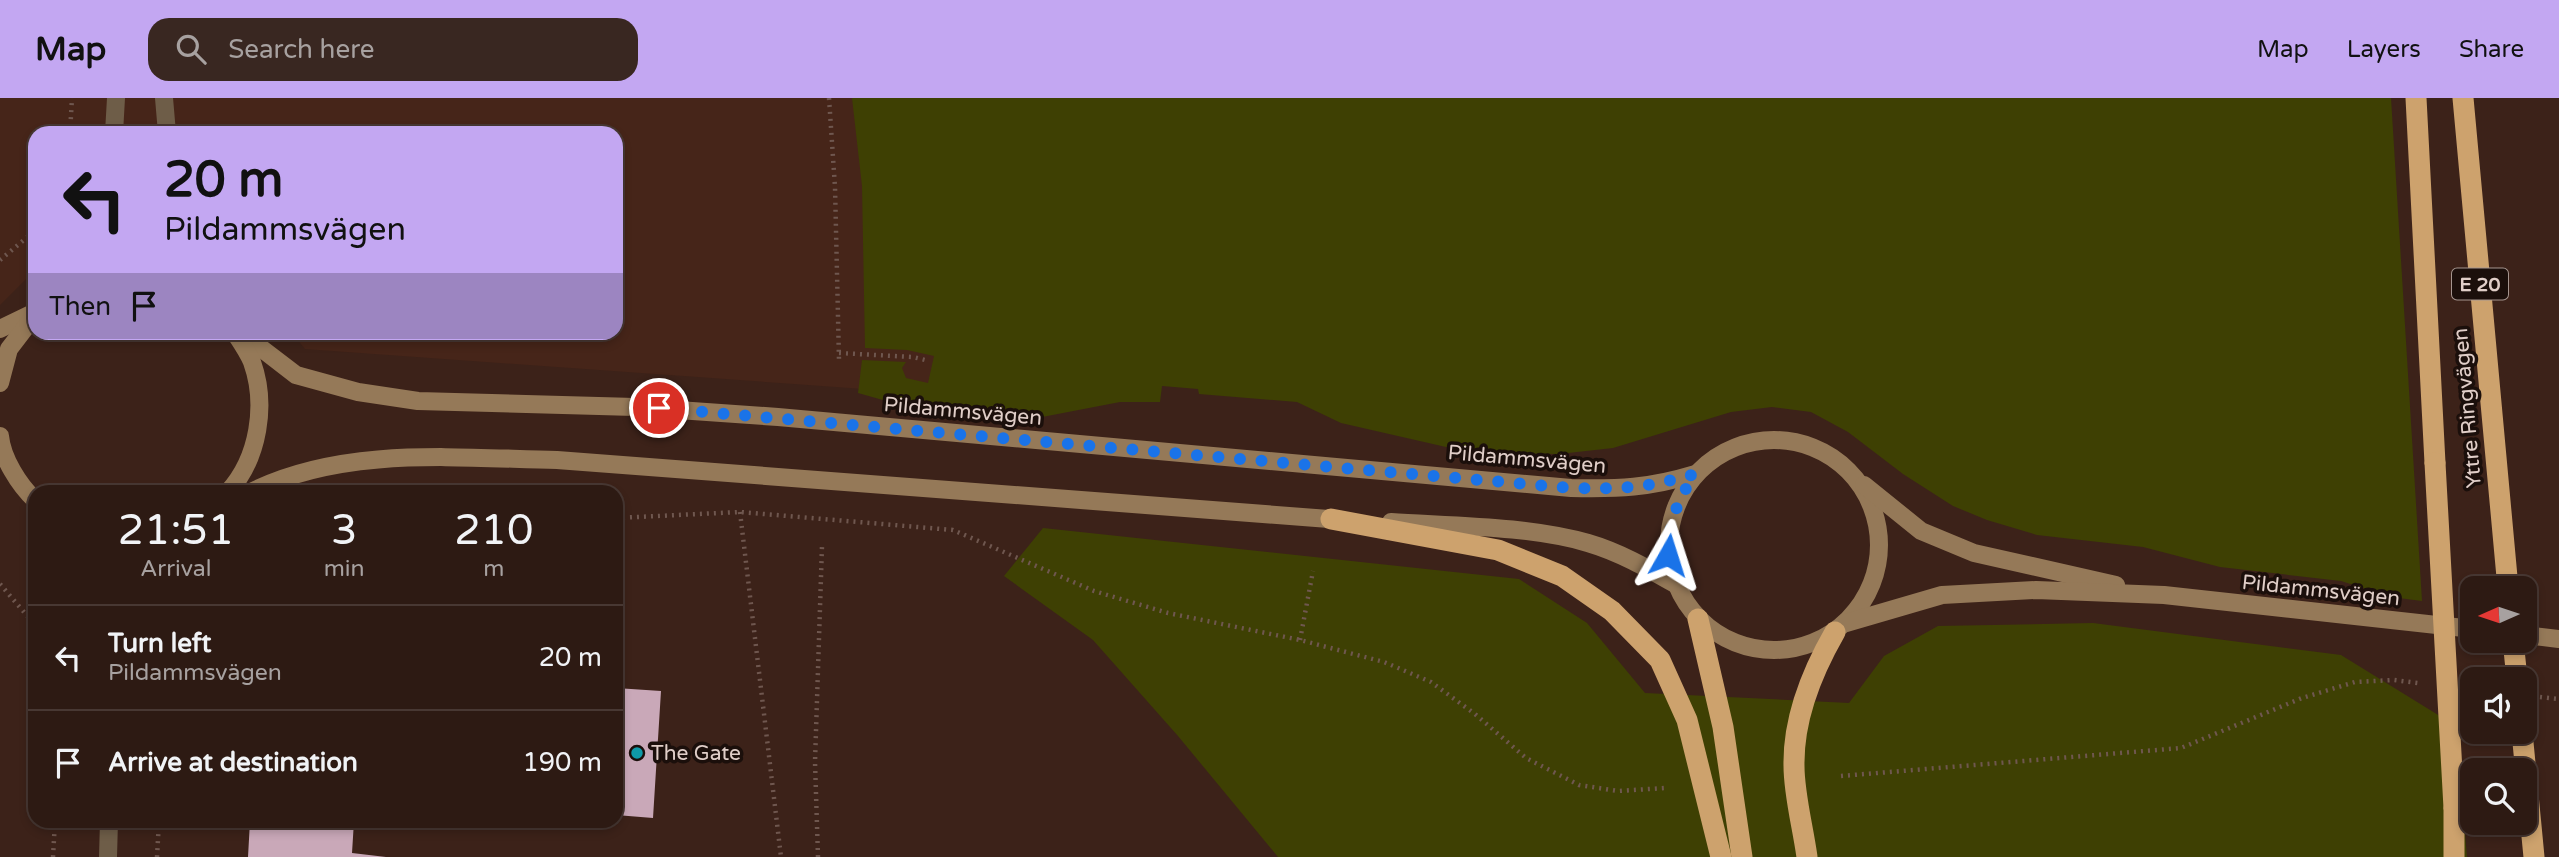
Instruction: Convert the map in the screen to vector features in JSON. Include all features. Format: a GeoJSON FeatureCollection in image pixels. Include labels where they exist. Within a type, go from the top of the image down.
{"type":"FeatureCollection","features":[{"type":"Feature","properties":{"kind":"highway"},"geometry":{"type":"LineString","coordinates":[[2416,98],[2454,808],[2454,857]]}},
{"type":"Feature","properties":{"kind":"highway","name":"Yttre Ringvägen"},"geometry":{"type":"LineString","coordinates":[[2463,98],[2507,576]]}},
{"type":"Feature","properties":{"kind":"highway"},"geometry":{"type":"LineString","coordinates":[[1331,519],[1498,550],[1562,576],[1612,611],[1660,660],[1687,720],[1721,857]]}},
{"type":"Feature","properties":{"kind":"highway"},"geometry":{"type":"LineString","coordinates":[[1698,619],[1723,727],[1742,857]]}},
{"type":"Feature","properties":{"kind":"highway"},"geometry":{"type":"LineString","coordinates":[[1807,857],[1794,765],[1800,718],[1809,684],[1840,627]]}},
{"type":"Feature","properties":{"kind":"highway"},"geometry":{"type":"LineString","coordinates":[[2523,744],[2534,857]]}},
{"type":"Feature","properties":{"kind":"main road"},"geometry":{"type":"LineString","coordinates":[[0,329],[28,317]]}},
{"type":"Feature","properties":{"kind":"main road"},"geometry":{"type":"LineString","coordinates":[[0,383],[9,349],[28,323]]}},
{"type":"Feature","properties":{"kind":"main road","name":"Pildammsvägen"},"geometry":{"type":"LineString","coordinates":[[234,485],[255,444],[260,402],[251,362],[241,340]]}},
{"type":"Feature","properties":{"kind":"main road","name":"Pildammsvägen"},"geometry":{"type":"LineString","coordinates":[[248,340],[296,375],[358,391],[418,401],[635,407],[779,417],[1571,488],[1626,489],[1659,485],[1695,474]]}},
{"type":"Feature","properties":{"kind":"main road"},"geometry":{"type":"LineString","coordinates":[[0,436],[1,445],[28,492]]}},
{"type":"Feature","properties":{"kind":"main road","name":"Pildammsvägen"},"geometry":{"type":"LineString","coordinates":[[2164,595],[1974,553],[1921,531],[1828,454],[1795,441],[1758,440],[1724,452],[1695,474],[1679,498],[1670,526],[1668,555],[1675,584],[1698,619],[1728,641],[1764,651],[1801,648],[1840,627],[1942,595],[2036,590],[2164,595],[2460,628]]}},
{"type":"Feature","properties":{"kind":"main road","name":"Pildammsvägen"},"geometry":{"type":"LineString","coordinates":[[264,485],[274,480],[342,463],[428,458],[557,460],[1542,534],[1588,542],[1637,562],[1675,584]]}},
{"type":"Feature","properties":{"kind":"main road"},"geometry":{"type":"LineString","coordinates":[[0,471],[28,493]]}},
{"type":"Feature","properties":{"kind":"main road","name":"Pildammsvägen"},"geometry":{"type":"LineString","coordinates":[[1840,627],[1869,591],[1879,552],[1874,513],[1855,478]]}},
{"type":"Feature","properties":{"kind":"main road"},"geometry":{"type":"LineString","coordinates":[[2538,637],[2559,639]]}},
{"type":"Feature","properties":{"kind":"street"},"geometry":{"type":"LineString","coordinates":[[114,126],[116,98]]}},
{"type":"Feature","properties":{"kind":"street"},"geometry":{"type":"LineString","coordinates":[[164,98],[166,126]]}},
{"type":"Feature","properties":{"kind":"street"},"geometry":{"type":"LineString","coordinates":[[108,857],[109,828]]}},
{"type":"Feature","properties":{"kind":"path"},"geometry":{"type":"LineString","coordinates":[[70,126],[72,98]]}},
{"type":"Feature","properties":{"kind":"path"},"geometry":{"type":"LineString","coordinates":[[829,98],[835,187],[839,360]]}},
{"type":"Feature","properties":{"kind":"path"},"geometry":{"type":"LineString","coordinates":[[0,260],[28,237]]}},
{"type":"Feature","properties":{"kind":"path"},"geometry":{"type":"LineString","coordinates":[[839,353],[929,360]]}},
{"type":"Feature","properties":{"kind":"path"},"geometry":{"type":"LineString","coordinates":[[623,518],[740,512],[953,530],[1094,590],[1168,613],[1300,640],[1384,662],[1431,682],[1475,714],[1526,758],[1579,785],[1618,791],[1665,788]]}},
{"type":"Feature","properties":{"kind":"path"},"geometry":{"type":"LineString","coordinates":[[740,512],[781,857]]}},
{"type":"Feature","properties":{"kind":"path"},"geometry":{"type":"LineString","coordinates":[[818,857],[815,762],[822,546]]}},
{"type":"Feature","properties":{"kind":"path"},"geometry":{"type":"LineString","coordinates":[[1300,640],[1313,571]]}},
{"type":"Feature","properties":{"kind":"path"},"geometry":{"type":"LineString","coordinates":[[0,584],[28,617]]}},
{"type":"Feature","properties":{"kind":"path"},"geometry":{"type":"LineString","coordinates":[[1841,776],[2180,748],[2302,698],[2355,682],[2394,680],[2431,685]]}},
{"type":"Feature","properties":{"kind":"path"},"geometry":{"type":"LineString","coordinates":[[53,857],[55,828]]}},
{"type":"Feature","properties":{"kind":"path"},"geometry":{"type":"LineString","coordinates":[[157,857],[159,828]]}},
{"type":"Feature","properties":{"kind":"shaded area"},"geometry":{"type":"Polygon","coordinates":[[[0,98],[2364,98],[1821,408],[1327,399],[1155,375],[1060,403],[305,349],[298,340],[623,340],[623,126],[28,126],[28,277],[0,305],[0,98]]]}},
{"type":"Feature","properties":{"kind":"shaded area"},"geometry":{"type":"Polygon","coordinates":[[[852,98],[2391,98],[2422,601],[2391,597],[2341,581],[2220,567],[2143,547],[2037,535],[1987,520],[1953,506],[1903,474],[1848,432],[1811,412],[1772,407],[1731,412],[1613,448],[1559,454],[1495,453],[1446,447],[1341,423],[1297,402],[1199,394],[1198,389],[1162,386],[1160,402],[1120,402],[1037,418],[904,406],[858,393],[862,360],[906,362],[902,368],[906,378],[928,383],[934,356],[907,350],[865,348],[862,186],[852,98]]]}},
{"type":"Feature","properties":{"kind":"shaded area"},"geometry":{"type":"Polygon","coordinates":[[[1043,528],[1519,579],[1587,623],[1645,693],[1849,703],[1884,656],[1938,626],[2093,623],[2341,655],[2456,726],[2460,774],[2460,835],[2465,835],[2467,857],[1278,857],[1178,736],[1093,640],[1004,576],[1043,528]]]}},
{"type":"Feature","properties":{"kind":"building","name":"The Gate"},"geometry":{"type":"Polygon","coordinates":[[[623,688],[661,691],[653,818],[623,816],[623,688]]]}},
{"type":"Feature","properties":{"kind":"building"},"geometry":{"type":"Polygon","coordinates":[[[250,828],[354,828],[352,853],[386,857],[248,857],[250,828]]]}},
{"type":"Feature","properties":{"kind":"place","name":"The Gate"},"geometry":{"type":"Point","coordinates":[637,753]}},
{"type":"Feature","properties":{"kind":"route"},"geometry":{"type":"LineString","coordinates":[[659,408],[1571,488],[1626,489],[1659,485],[1695,474],[1679,498],[1670,526],[1668,555]]}}]}
